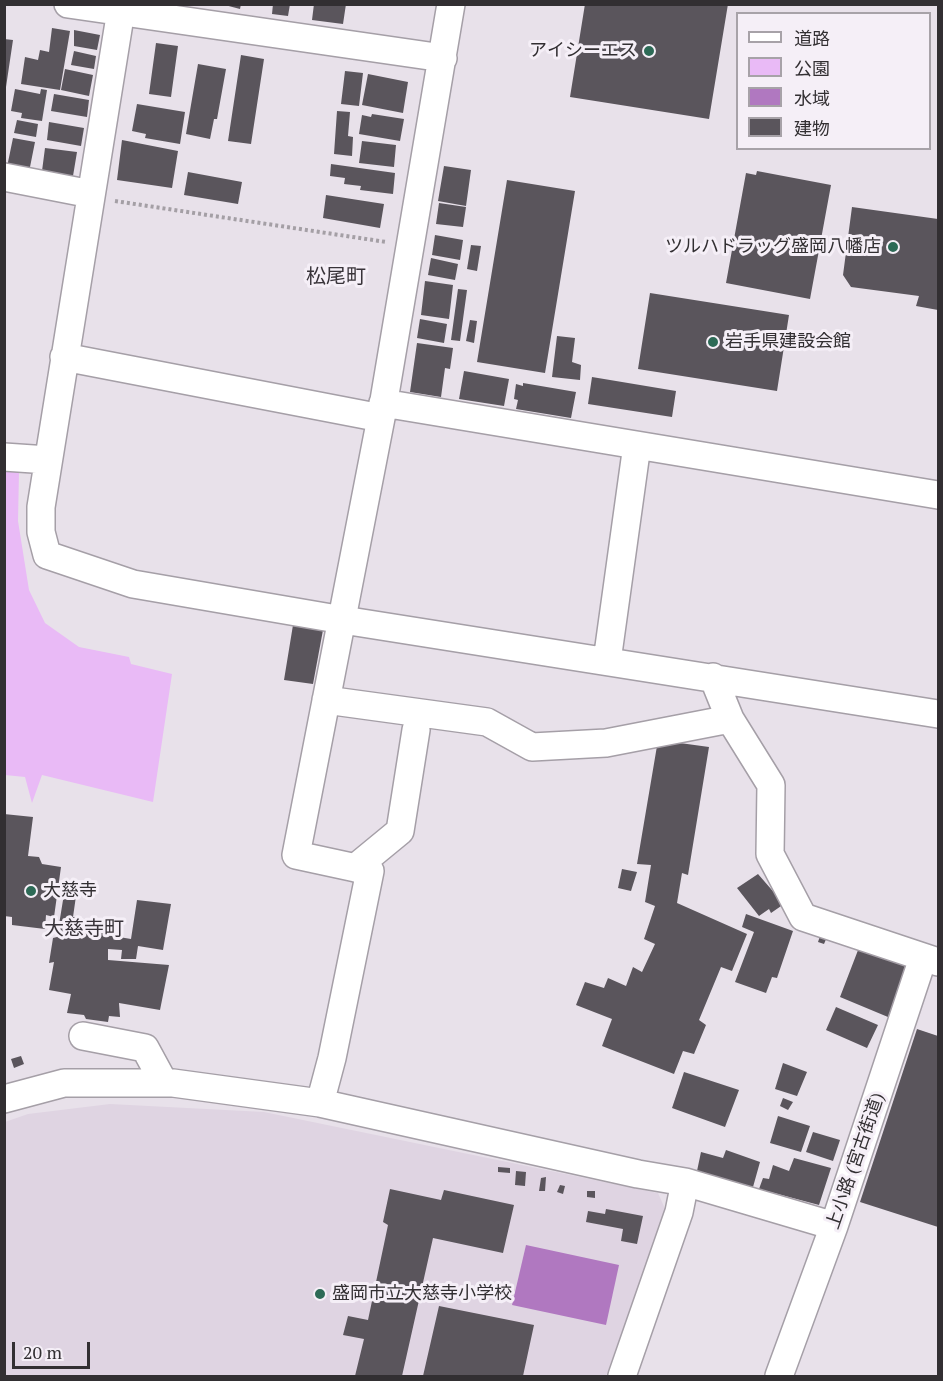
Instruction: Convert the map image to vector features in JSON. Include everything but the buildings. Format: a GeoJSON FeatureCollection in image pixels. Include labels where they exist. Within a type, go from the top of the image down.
{"type":"FeatureCollection","features":[{"type":"Feature","properties":{"kind":"street"},"geometry":{"type":"LineString","coordinates":[[68,4],[122,8],[442,58]]}},
{"type":"Feature","properties":{"kind":"street"},"geometry":{"type":"LineString","coordinates":[[320,1103],[332,1058],[370,871],[296,855],[382,410],[451,4]]}},
{"type":"Feature","properties":{"kind":"street"},"geometry":{"type":"LineString","coordinates":[[122,8],[41,507],[41,532],[48,555],[133,584],[342,620],[939,714]]}},
{"type":"Feature","properties":{"kind":"street"},"geometry":{"type":"LineString","coordinates":[[4,177],[91,195]]}},
{"type":"Feature","properties":{"kind":"street"},"geometry":{"type":"LineString","coordinates":[[64,357],[382,410],[637,445],[939,495]]}},
{"type":"Feature","properties":{"kind":"street"},"geometry":{"type":"LineString","coordinates":[[607,661],[637,445]]}},
{"type":"Feature","properties":{"kind":"street"},"geometry":{"type":"LineString","coordinates":[[4,457],[48,460]]}},
{"type":"Feature","properties":{"kind":"street"},"geometry":{"type":"LineString","coordinates":[[712,677],[730,719],[771,785],[770,854],[803,917],[931,960]]}},
{"type":"Feature","properties":{"kind":"street"},"geometry":{"type":"LineString","coordinates":[[326,700],[487,722],[532,747],[606,743],[730,719]]}},
{"type":"Feature","properties":{"kind":"street"},"geometry":{"type":"LineString","coordinates":[[355,868],[400,831],[416,730]]}},
{"type":"Feature","properties":{"kind":"street","name":"上小路 (宮古街道)"},"geometry":{"type":"LineString","coordinates":[[779,1377],[931,960]]}},
{"type":"Feature","properties":{"kind":"street"},"geometry":{"type":"LineString","coordinates":[[83,1036],[145,1048],[164,1083]]}},
{"type":"Feature","properties":{"kind":"street"},"geometry":{"type":"LineString","coordinates":[[4,1099],[64,1083],[164,1083],[320,1103],[627,1172],[685,1182],[834,1226]]}},
{"type":"Feature","properties":{"kind":"street"},"geometry":{"type":"LineString","coordinates":[[622,1377],[679,1212],[685,1182]]}},
{"type":"Feature","properties":{"kind":"path"},"geometry":{"type":"LineString","coordinates":[[91,195],[411,245]]}},
{"type":"Feature","properties":{"kind":"shaded area","name":"盛岡市立大慈寺小学校"},"geometry":{"type":"Polygon","coordinates":[[[110,1104],[264,1112],[658,1193],[666,1211],[606,1376],[5,1376],[5,1122],[28,1114],[110,1104]]]}},
{"type":"Feature","properties":{"kind":"green space"},"geometry":{"type":"Polygon","coordinates":[[[4,471],[19,472],[18,521],[29,590],[45,623],[79,647],[129,657],[131,664],[172,674],[153,802],[42,775],[32,803],[25,777],[5,775],[4,471]]]}},
{"type":"Feature","properties":{"kind":"water"},"geometry":{"type":"Polygon","coordinates":[[[526,1245],[619,1265],[606,1325],[512,1305],[526,1245]]]}},
{"type":"Feature","properties":{"kind":"place","name":"アイシーエス"},"geometry":{"type":"Point","coordinates":[649,51]}},
{"type":"Feature","properties":{"kind":"place","name":"ツルハドラッグ盛岡八幡店"},"geometry":{"type":"Point","coordinates":[893,247]}},
{"type":"Feature","properties":{"kind":"place","name":"岩手県建設会館"},"geometry":{"type":"Point","coordinates":[713,342]}},
{"type":"Feature","properties":{"kind":"place","name":"大慈寺"},"geometry":{"type":"Point","coordinates":[31,891]}},
{"type":"Feature","properties":{"kind":"place","name":"盛岡市立大慈寺小学校"},"geometry":{"type":"Point","coordinates":[320,1294]}},
{"type":"Feature","properties":{"kind":"district","name":"松尾町"},"geometry":{"type":"Point","coordinates":[336,277]}},
{"type":"Feature","properties":{"kind":"district","name":"大慈寺町"},"geometry":{"type":"Point","coordinates":[84,929]}}]}
